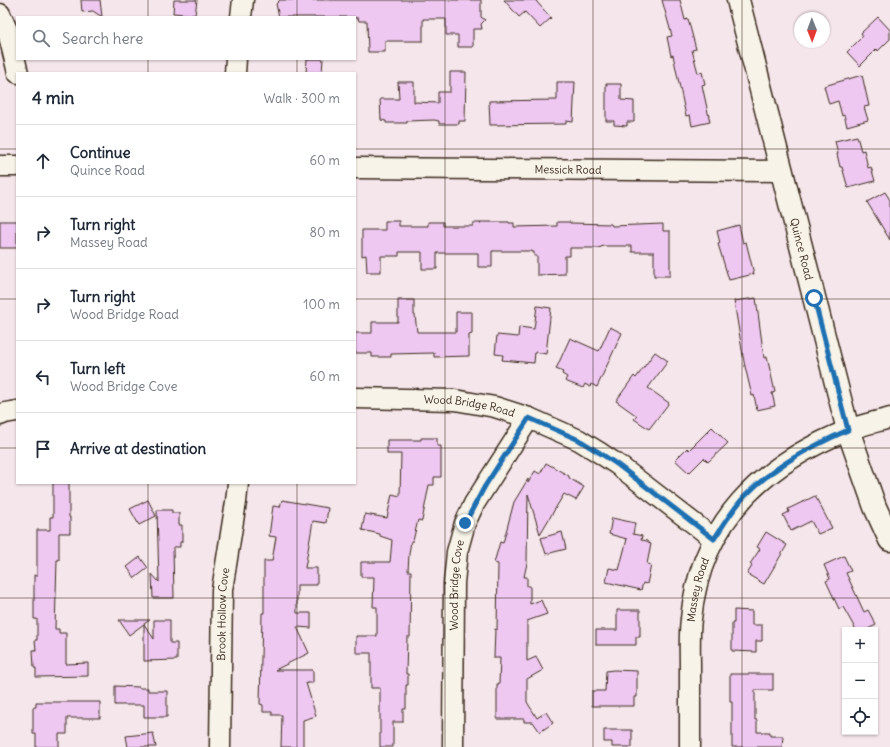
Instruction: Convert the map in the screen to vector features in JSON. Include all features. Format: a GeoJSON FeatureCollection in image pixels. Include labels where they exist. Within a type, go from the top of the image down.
{"type":"FeatureCollection","features":[{"type":"Feature","properties":{"kind":"main road","name":"Quince Road"},"geometry":{"type":"LineString","coordinates":[[738,0],[848,430],[875,507],[890,540]]}},
{"type":"Feature","properties":{"kind":"street"},"geometry":{"type":"LineString","coordinates":[[241,16],[243,0]]}},
{"type":"Feature","properties":{"kind":"street"},"geometry":{"type":"LineString","coordinates":[[0,14],[8,32],[18,72]]}},
{"type":"Feature","properties":{"kind":"street"},"geometry":{"type":"LineString","coordinates":[[235,72],[236,60]]}},
{"type":"Feature","properties":{"kind":"street"},"geometry":{"type":"LineString","coordinates":[[0,166],[16,166]]}},
{"type":"Feature","properties":{"kind":"street","name":"Messick Road"},"geometry":{"type":"LineString","coordinates":[[356,168],[782,171]]}},
{"type":"Feature","properties":{"kind":"street","name":"Wood Bridge Road"},"geometry":{"type":"LineString","coordinates":[[356,398],[455,400],[495,407],[529,418],[579,440],[600,453],[618,465],[714,539]]}},
{"type":"Feature","properties":{"kind":"street"},"geometry":{"type":"LineString","coordinates":[[0,415],[16,411]]}},
{"type":"Feature","properties":{"kind":"street","name":"Wood Bridge Cove"},"geometry":{"type":"LineString","coordinates":[[453,747],[454,583],[457,552],[465,523],[474,504],[529,418]]}},
{"type":"Feature","properties":{"kind":"street","name":"Massey Road"},"geometry":{"type":"LineString","coordinates":[[690,747],[691,620],[697,584],[703,563],[714,539],[744,497],[767,476],[790,459],[816,444],[848,430],[890,418]]}},
{"type":"Feature","properties":{"kind":"street","name":"Brook Hollow Cove"},"geometry":{"type":"LineString","coordinates":[[220,747],[222,590],[238,484]]}},
{"type":"Feature","properties":{"kind":"building"},"geometry":{"type":"Polygon","coordinates":[[[81,0],[100,0],[102,16],[93,11],[82,12],[81,0]]]}},
{"type":"Feature","properties":{"kind":"building"},"geometry":{"type":"Polygon","coordinates":[[[174,0],[197,0],[195,15],[173,13],[174,0]]]}},
{"type":"Feature","properties":{"kind":"building"},"geometry":{"type":"Polygon","coordinates":[[[280,0],[481,0],[481,17],[485,20],[481,24],[482,29],[473,29],[473,47],[458,47],[458,35],[446,35],[446,19],[423,19],[423,41],[385,41],[385,52],[368,52],[367,21],[359,21],[356,16],[279,16],[276,4],[280,0]]]}},
{"type":"Feature","properties":{"kind":"building"},"geometry":{"type":"Polygon","coordinates":[[[504,0],[537,0],[536,1],[551,18],[540,28],[525,12],[519,17],[504,0]]]}},
{"type":"Feature","properties":{"kind":"building"},"geometry":{"type":"Polygon","coordinates":[[[662,0],[680,0],[685,20],[688,19],[696,49],[692,50],[698,73],[702,72],[705,84],[702,85],[710,122],[692,126],[690,115],[686,116],[673,55],[671,56],[667,37],[672,36],[662,0]]]}},
{"type":"Feature","properties":{"kind":"building"},"geometry":{"type":"Polygon","coordinates":[[[878,17],[890,30],[890,39],[878,51],[877,49],[860,66],[847,52],[863,36],[861,33],[878,17]]]}},
{"type":"Feature","properties":{"kind":"building"},"geometry":{"type":"Polygon","coordinates":[[[307,60],[323,60],[322,72],[306,72],[307,60]]]}},
{"type":"Feature","properties":{"kind":"building"},"geometry":{"type":"Polygon","coordinates":[[[450,72],[466,72],[465,121],[459,121],[459,124],[439,124],[439,121],[434,120],[407,121],[407,123],[386,123],[386,121],[381,120],[380,99],[399,99],[398,82],[414,82],[414,102],[438,103],[438,92],[450,92],[450,72]]]}},
{"type":"Feature","properties":{"kind":"building"},"geometry":{"type":"Polygon","coordinates":[[[862,75],[869,106],[864,107],[868,120],[847,126],[844,115],[842,116],[838,101],[829,104],[824,86],[862,75]]]}},
{"type":"Feature","properties":{"kind":"building"},"geometry":{"type":"Polygon","coordinates":[[[557,82],[575,82],[573,122],[566,121],[566,124],[490,125],[489,101],[557,100],[557,82]]]}},
{"type":"Feature","properties":{"kind":"building"},"geometry":{"type":"Polygon","coordinates":[[[606,84],[621,84],[621,100],[634,101],[634,122],[627,122],[627,126],[614,125],[614,121],[606,121],[606,84]]]}},
{"type":"Feature","properties":{"kind":"building"},"geometry":{"type":"Polygon","coordinates":[[[857,136],[861,151],[864,150],[868,168],[871,167],[875,181],[848,188],[842,167],[840,167],[835,141],[857,136]]]}},
{"type":"Feature","properties":{"kind":"building"},"geometry":{"type":"Polygon","coordinates":[[[885,192],[890,200],[890,240],[867,202],[885,192]]]}},
{"type":"Feature","properties":{"kind":"building"},"geometry":{"type":"Polygon","coordinates":[[[0,221],[16,221],[16,248],[0,248],[0,221]]]}},
{"type":"Feature","properties":{"kind":"building"},"geometry":{"type":"Polygon","coordinates":[[[385,221],[399,221],[399,226],[428,226],[428,222],[443,222],[443,226],[473,226],[473,223],[481,223],[480,222],[509,222],[514,223],[514,227],[557,226],[557,222],[611,224],[612,226],[663,224],[663,231],[670,231],[670,276],[654,276],[654,252],[632,252],[632,246],[570,248],[570,256],[565,256],[565,274],[537,275],[537,256],[534,256],[534,252],[532,251],[492,251],[492,267],[478,267],[478,253],[437,253],[437,269],[422,269],[422,252],[399,252],[399,256],[381,256],[381,272],[367,272],[366,255],[362,256],[362,230],[385,230],[385,221]]]}},
{"type":"Feature","properties":{"kind":"building"},"geometry":{"type":"Polygon","coordinates":[[[739,225],[743,243],[746,242],[754,274],[729,280],[718,244],[720,243],[717,231],[739,225]]]}},
{"type":"Feature","properties":{"kind":"building"},"geometry":{"type":"Polygon","coordinates":[[[756,298],[764,358],[767,357],[775,392],[772,393],[775,406],[757,410],[744,362],[734,301],[756,298]]]}},
{"type":"Feature","properties":{"kind":"building"},"geometry":{"type":"Polygon","coordinates":[[[398,300],[414,300],[414,315],[417,332],[456,332],[456,312],[472,312],[472,334],[469,335],[469,356],[434,357],[434,353],[391,354],[391,357],[372,357],[372,353],[356,353],[356,333],[372,333],[372,322],[398,322],[398,300]]]}},
{"type":"Feature","properties":{"kind":"building"},"geometry":{"type":"Polygon","coordinates":[[[537,306],[551,308],[546,354],[535,352],[534,363],[502,360],[503,355],[495,354],[497,335],[518,337],[519,327],[534,329],[537,306]]]}},
{"type":"Feature","properties":{"kind":"building"},"geometry":{"type":"Polygon","coordinates":[[[610,327],[622,333],[597,387],[591,384],[590,387],[585,384],[583,388],[565,381],[567,377],[562,374],[563,372],[556,369],[570,338],[599,351],[610,327]]]}},
{"type":"Feature","properties":{"kind":"building"},"geometry":{"type":"Polygon","coordinates":[[[655,352],[668,361],[648,388],[669,403],[649,429],[634,419],[637,416],[616,401],[634,376],[636,378],[655,352]]]}},
{"type":"Feature","properties":{"kind":"building"},"geometry":{"type":"Polygon","coordinates":[[[712,427],[728,443],[708,462],[704,458],[689,473],[675,460],[687,448],[689,450],[712,427]]]}},
{"type":"Feature","properties":{"kind":"building"},"geometry":{"type":"Polygon","coordinates":[[[421,438],[437,438],[437,446],[441,446],[441,477],[434,477],[434,485],[429,485],[422,521],[418,520],[413,541],[411,541],[409,554],[408,571],[411,571],[410,637],[407,637],[406,674],[408,674],[408,685],[406,685],[406,709],[403,709],[403,722],[393,722],[393,747],[380,747],[380,688],[371,688],[371,653],[356,653],[356,636],[377,636],[377,607],[373,607],[374,577],[361,577],[361,562],[390,562],[392,540],[380,536],[380,534],[362,530],[365,514],[387,518],[392,494],[400,496],[401,454],[387,454],[387,440],[421,440],[421,438]]]}},
{"type":"Feature","properties":{"kind":"building"},"geometry":{"type":"Polygon","coordinates":[[[546,463],[569,476],[569,478],[584,487],[576,500],[564,494],[540,534],[528,494],[527,563],[524,577],[527,577],[527,586],[530,586],[530,604],[541,600],[547,614],[527,621],[527,661],[536,657],[543,670],[527,679],[527,702],[537,718],[546,712],[553,723],[540,732],[533,722],[524,722],[524,719],[497,719],[497,684],[499,684],[500,658],[494,658],[495,629],[497,630],[498,564],[494,563],[500,542],[503,543],[514,502],[528,479],[528,483],[535,471],[540,474],[546,463]]]}},
{"type":"Feature","properties":{"kind":"building"},"geometry":{"type":"Polygon","coordinates":[[[53,484],[69,484],[70,533],[59,533],[55,629],[59,629],[59,633],[66,633],[66,664],[88,663],[88,676],[36,677],[36,668],[34,668],[33,650],[36,650],[35,640],[37,640],[37,619],[34,619],[34,575],[37,576],[37,530],[50,530],[50,517],[53,517],[53,484]]]}},
{"type":"Feature","properties":{"kind":"building"},"geometry":{"type":"Polygon","coordinates":[[[815,496],[832,528],[818,534],[811,521],[791,531],[783,515],[789,512],[788,509],[815,496]]]}},
{"type":"Feature","properties":{"kind":"building"},"geometry":{"type":"Polygon","coordinates":[[[148,500],[156,516],[139,525],[130,509],[148,500]]]}},
{"type":"Feature","properties":{"kind":"building"},"geometry":{"type":"Polygon","coordinates":[[[282,500],[328,508],[326,523],[313,521],[305,568],[317,568],[317,585],[297,585],[297,613],[311,613],[311,628],[297,627],[309,653],[275,670],[313,670],[313,683],[306,683],[316,716],[303,720],[303,747],[281,747],[282,715],[272,715],[272,712],[263,712],[263,705],[260,704],[262,613],[264,613],[264,561],[272,561],[276,537],[269,536],[273,506],[280,507],[282,500]]]}},
{"type":"Feature","properties":{"kind":"building"},"geometry":{"type":"Polygon","coordinates":[[[157,510],[172,510],[172,513],[179,513],[179,525],[182,525],[182,542],[180,542],[180,547],[173,547],[174,598],[153,598],[152,574],[159,582],[157,510]]]}},
{"type":"Feature","properties":{"kind":"building"},"geometry":{"type":"Polygon","coordinates":[[[612,518],[635,523],[633,534],[642,536],[641,540],[647,541],[651,544],[647,564],[651,565],[647,584],[643,583],[641,590],[606,582],[609,568],[619,570],[627,539],[609,534],[612,518]]]}},
{"type":"Feature","properties":{"kind":"building"},"geometry":{"type":"Polygon","coordinates":[[[562,532],[566,549],[546,554],[541,538],[562,532]]]}},
{"type":"Feature","properties":{"kind":"building"},"geometry":{"type":"Polygon","coordinates":[[[766,532],[787,545],[764,584],[747,574],[752,566],[750,564],[760,549],[757,547],[766,532]]]}},
{"type":"Feature","properties":{"kind":"building"},"geometry":{"type":"Polygon","coordinates":[[[844,556],[851,571],[846,573],[864,612],[868,610],[876,625],[872,627],[854,627],[843,607],[839,609],[826,581],[830,579],[824,565],[844,556]]]}},
{"type":"Feature","properties":{"kind":"building"},"geometry":{"type":"Polygon","coordinates":[[[140,557],[148,568],[135,578],[127,567],[140,557]]]}},
{"type":"Feature","properties":{"kind":"building"},"geometry":{"type":"Polygon","coordinates":[[[617,610],[640,610],[640,637],[636,637],[636,645],[596,645],[596,630],[617,630],[617,610]]]}},
{"type":"Feature","properties":{"kind":"building"},"geometry":{"type":"Polygon","coordinates":[[[734,610],[752,611],[752,625],[762,625],[762,641],[756,641],[756,652],[732,651],[732,623],[734,623],[734,610]]]}},
{"type":"Feature","properties":{"kind":"building"},"geometry":{"type":"Polygon","coordinates":[[[119,620],[150,620],[129,635],[119,620]]]}},
{"type":"Feature","properties":{"kind":"building"},"geometry":{"type":"Polygon","coordinates":[[[154,620],[170,620],[170,643],[177,643],[177,660],[144,661],[144,624],[154,639],[154,620]]]}},
{"type":"Feature","properties":{"kind":"building"},"geometry":{"type":"Polygon","coordinates":[[[606,671],[637,671],[637,697],[634,697],[634,706],[592,706],[592,691],[605,691],[606,671]]]}},
{"type":"Feature","properties":{"kind":"building"},"geometry":{"type":"Polygon","coordinates":[[[730,674],[773,674],[773,690],[755,690],[755,720],[757,720],[757,732],[770,732],[770,736],[783,736],[782,747],[732,747],[732,702],[730,702],[730,674]]]}},
{"type":"Feature","properties":{"kind":"building"},"geometry":{"type":"Polygon","coordinates":[[[115,686],[148,688],[148,691],[167,691],[167,717],[144,717],[144,705],[115,705],[115,686]]]}},
{"type":"Feature","properties":{"kind":"building"},"geometry":{"type":"Polygon","coordinates":[[[36,702],[100,702],[100,718],[67,718],[67,734],[59,734],[59,747],[36,747],[36,734],[33,734],[33,707],[36,707],[36,702]]]}},
{"type":"Feature","properties":{"kind":"building"},"geometry":{"type":"Polygon","coordinates":[[[604,730],[632,730],[632,747],[612,747],[612,742],[604,742],[604,730]]]}},
{"type":"Feature","properties":{"kind":"building"},"geometry":{"type":"Polygon","coordinates":[[[153,733],[156,747],[128,747],[126,736],[153,733]]]}},
{"type":"Feature","properties":{"kind":"route"},"geometry":{"type":"LineString","coordinates":[[465,523],[474,504],[529,418],[579,440],[600,453],[618,465],[714,539],[744,497],[767,476],[790,459],[816,444],[848,430],[814,298]]}}]}
